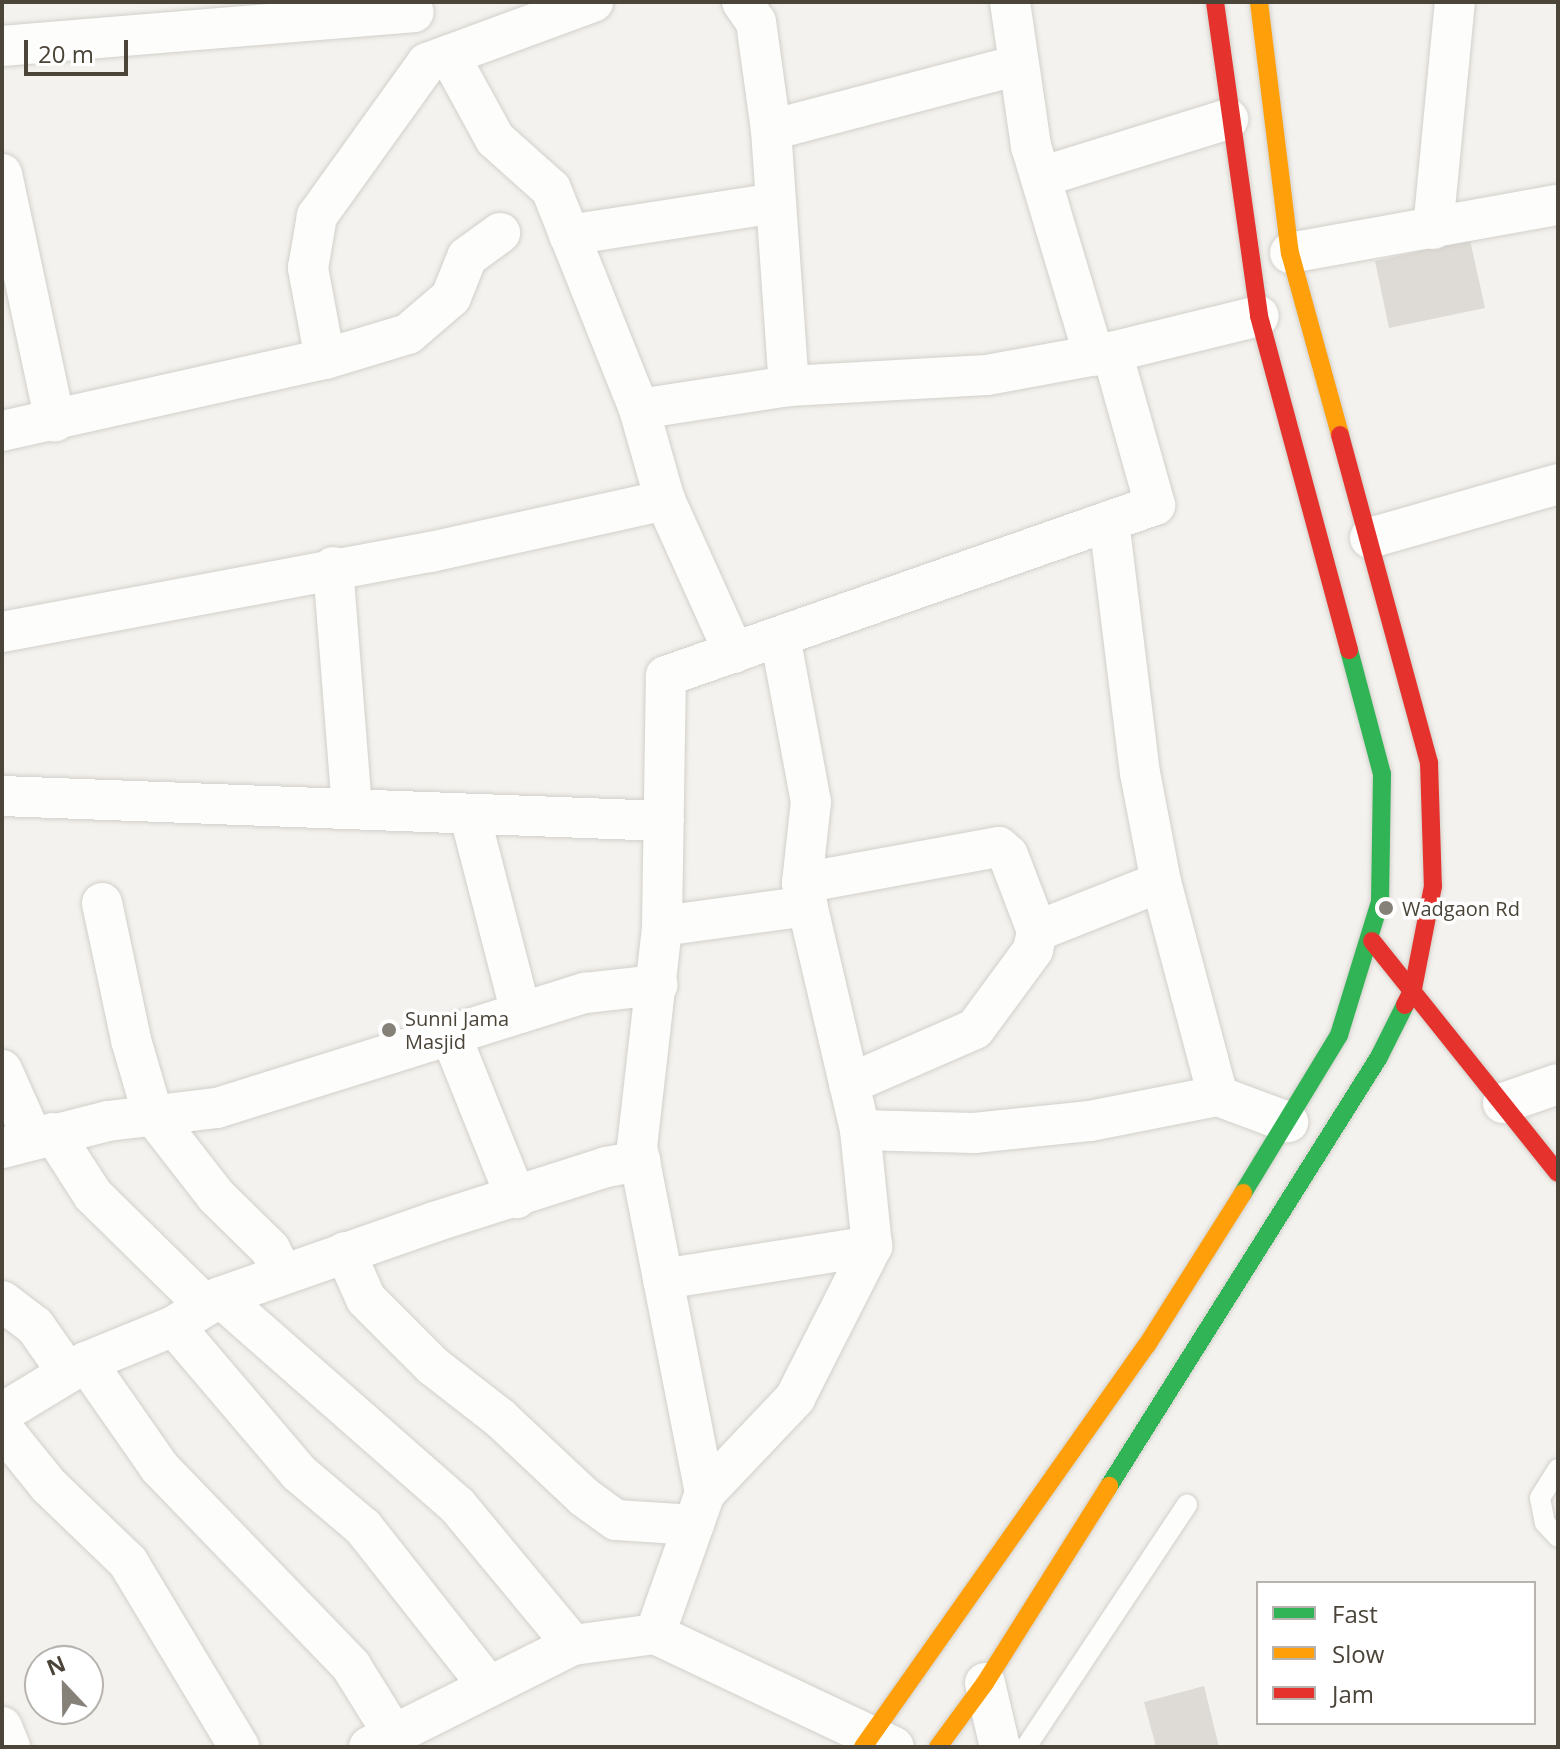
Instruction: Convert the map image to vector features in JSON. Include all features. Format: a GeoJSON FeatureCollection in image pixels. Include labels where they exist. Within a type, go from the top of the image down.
{"type":"FeatureCollection","features":[{"type":"Feature","properties":{"kind":"main road"},"geometry":{"type":"LineString","coordinates":[[877,1743],[1147,1345],[1288,1122],[1339,1035],[1372,941],[1384,834],[1382,774],[1259,316],[1228,119],[1215,2]]}},
{"type":"Feature","properties":{"kind":"main road"},"geometry":{"type":"LineString","coordinates":[[938,1747],[985,1683],[1330,1142],[1413,989],[1433,886],[1429,762],[1290,253],[1259,2]]}},
{"type":"Feature","properties":{"kind":"main road"},"geometry":{"type":"LineString","coordinates":[[1372,941],[1558,1173]]}},
{"type":"Feature","properties":{"kind":"street"},"geometry":{"type":"LineString","coordinates":[[325,359],[308,268],[317,216],[438,59],[593,2]]}},
{"type":"Feature","properties":{"kind":"street"},"geometry":{"type":"LineString","coordinates":[[742,2],[756,22],[771,130],[789,386]]}},
{"type":"Feature","properties":{"kind":"street"},"geometry":{"type":"LineString","coordinates":[[699,1509],[663,1279],[640,1161],[643,1081],[658,985],[662,926],[666,676],[1155,505],[1041,177],[1018,65],[1010,2]]}},
{"type":"Feature","properties":{"kind":"street"},"geometry":{"type":"LineString","coordinates":[[1433,229],[1455,2]]}},
{"type":"Feature","properties":{"kind":"street"},"geometry":{"type":"LineString","coordinates":[[2,46],[413,7],[438,59],[495,139],[551,189],[639,409],[665,500],[734,653]]}},
{"type":"Feature","properties":{"kind":"street"},"geometry":{"type":"LineString","coordinates":[[771,130],[1018,65]]}},
{"type":"Feature","properties":{"kind":"street"},"geometry":{"type":"LineString","coordinates":[[1041,177],[1228,119]]}},
{"type":"Feature","properties":{"kind":"street"},"geometry":{"type":"LineString","coordinates":[[2,174],[55,421]]}},
{"type":"Feature","properties":{"kind":"street"},"geometry":{"type":"LineString","coordinates":[[569,235],[776,203]]}},
{"type":"Feature","properties":{"kind":"street"},"geometry":{"type":"LineString","coordinates":[[1290,253],[1558,205]]}},
{"type":"Feature","properties":{"kind":"street"},"geometry":{"type":"LineString","coordinates":[[2,431],[325,359],[408,334],[432,319],[451,297],[467,257],[500,233]]}},
{"type":"Feature","properties":{"kind":"street"},"geometry":{"type":"LineString","coordinates":[[639,409],[789,386],[987,375],[1103,354],[1259,316]]}},
{"type":"Feature","properties":{"kind":"street"},"geometry":{"type":"LineString","coordinates":[[1370,538],[1558,484]]}},
{"type":"Feature","properties":{"kind":"street"},"geometry":{"type":"LineString","coordinates":[[2,632],[333,567],[431,552],[665,500]]}},
{"type":"Feature","properties":{"kind":"street"},"geometry":{"type":"LineString","coordinates":[[1109,521],[1140,773],[1161,882],[1218,1096]]}},
{"type":"Feature","properties":{"kind":"street"},"geometry":{"type":"LineString","coordinates":[[333,567],[352,806]]}},
{"type":"Feature","properties":{"kind":"street"},"geometry":{"type":"LineString","coordinates":[[655,1634],[699,1509],[795,1398],[872,1246],[860,1130],[805,894],[811,802],[780,637]]}},
{"type":"Feature","properties":{"kind":"street"},"geometry":{"type":"LineString","coordinates":[[2,796],[352,806],[470,816],[664,821]]}},
{"type":"Feature","properties":{"kind":"street"},"geometry":{"type":"LineString","coordinates":[[470,816],[521,1013]]}},
{"type":"Feature","properties":{"kind":"street"},"geometry":{"type":"LineString","coordinates":[[662,926],[999,847],[1008,855],[1037,931],[1033,950],[975,1029],[849,1084]]}},
{"type":"Feature","properties":{"kind":"street"},"geometry":{"type":"LineString","coordinates":[[1037,931],[1161,882]]}},
{"type":"Feature","properties":{"kind":"street"},"geometry":{"type":"LineString","coordinates":[[102,903],[131,1040],[153,1115],[216,1196],[270,1249],[283,1274]]}},
{"type":"Feature","properties":{"kind":"street"},"geometry":{"type":"LineString","coordinates":[[29,1140],[153,1115],[217,1108],[585,993],[658,985]]}},
{"type":"Feature","properties":{"kind":"street"},"geometry":{"type":"LineString","coordinates":[[451,1036],[516,1198]]}},
{"type":"Feature","properties":{"kind":"street"},"geometry":{"type":"LineString","coordinates":[[2,1070],[29,1140],[93,1195],[200,1310],[457,1505],[573,1645]]}},
{"type":"Feature","properties":{"kind":"street"},"geometry":{"type":"LineString","coordinates":[[1503,1103],[1558,1084]]}},
{"type":"Feature","properties":{"kind":"street"},"geometry":{"type":"LineString","coordinates":[[860,1130],[974,1133],[1090,1121],[1218,1096],[1288,1122]]}},
{"type":"Feature","properties":{"kind":"street"},"geometry":{"type":"LineString","coordinates":[[2,1413],[77,1368],[283,1274],[606,1167],[640,1161]]}},
{"type":"Feature","properties":{"kind":"street"},"geometry":{"type":"LineString","coordinates":[[663,1279],[872,1246]]}},
{"type":"Feature","properties":{"kind":"street"},"geometry":{"type":"LineString","coordinates":[[345,1252],[366,1299],[433,1366],[500,1418],[584,1497],[616,1520],[699,1509]]}},
{"type":"Feature","properties":{"kind":"street"},"geometry":{"type":"LineString","coordinates":[[2,1301],[35,1326],[77,1368],[160,1468],[351,1666],[382,1741],[488,1685],[573,1645],[655,1634],[877,1743]]}},
{"type":"Feature","properties":{"kind":"street"},"geometry":{"type":"LineString","coordinates":[[200,1310],[299,1473],[363,1527],[488,1685]]}},
{"type":"Feature","properties":{"kind":"street"},"geometry":{"type":"LineString","coordinates":[[2,1428],[49,1486],[128,1562],[239,1747]]}},
{"type":"Feature","properties":{"kind":"street"},"geometry":{"type":"LineString","coordinates":[[985,1683],[1000,1747]]}},
{"type":"Feature","properties":{"kind":"street"},"geometry":{"type":"LineString","coordinates":[[2,1727],[10,1747]]}},
{"type":"Feature","properties":{"kind":"lane"},"geometry":{"type":"LineString","coordinates":[[1558,1469],[1540,1498],[1545,1523],[1558,1537]]}},
{"type":"Feature","properties":{"kind":"lane"},"geometry":{"type":"LineString","coordinates":[[1026,1747],[1187,1505]]}},
{"type":"Feature","properties":{"kind":"building"},"geometry":{"type":"Polygon","coordinates":[[[1470,240],[1485,308],[1389,328],[1375,261],[1470,240]]]}},
{"type":"Feature","properties":{"kind":"building"},"geometry":{"type":"Polygon","coordinates":[[[1204,1686],[1219,1747],[1156,1747],[1144,1702],[1204,1686]]]}},
{"type":"Feature","properties":{"kind":"traffic: fast"},"geometry":{"type":"LineString","coordinates":[[1243,1193],[1339,1035],[1380,902],[1382,774],[1349,650]]}},
{"type":"Feature","properties":{"kind":"traffic: fast"},"geometry":{"type":"LineString","coordinates":[[1109,1486],[1379,1057],[1405,1005]]}},
{"type":"Feature","properties":{"kind":"traffic: slow"},"geometry":{"type":"LineString","coordinates":[[1259,2],[1290,253],[1340,435]]}},
{"type":"Feature","properties":{"kind":"traffic: slow"},"geometry":{"type":"LineString","coordinates":[[863,1747],[1147,1345],[1243,1193]]}},
{"type":"Feature","properties":{"kind":"traffic: slow"},"geometry":{"type":"LineString","coordinates":[[938,1747],[985,1683],[1109,1486]]}},
{"type":"Feature","properties":{"kind":"traffic: jam"},"geometry":{"type":"LineString","coordinates":[[1215,2],[1259,316],[1349,650]]}},
{"type":"Feature","properties":{"kind":"traffic: jam"},"geometry":{"type":"LineString","coordinates":[[1340,435],[1429,762],[1433,886],[1413,989],[1405,1005]]}},
{"type":"Feature","properties":{"kind":"traffic: jam"},"geometry":{"type":"LineString","coordinates":[[1372,941],[1558,1173]]}},
{"type":"Feature","properties":{"kind":"place","name":"Wadgaon Rd"},"geometry":{"type":"Point","coordinates":[1386,908]}},
{"type":"Feature","properties":{"kind":"place","name":"Sunni Jama Masjid"},"geometry":{"type":"Point","coordinates":[389,1030]}}]}
